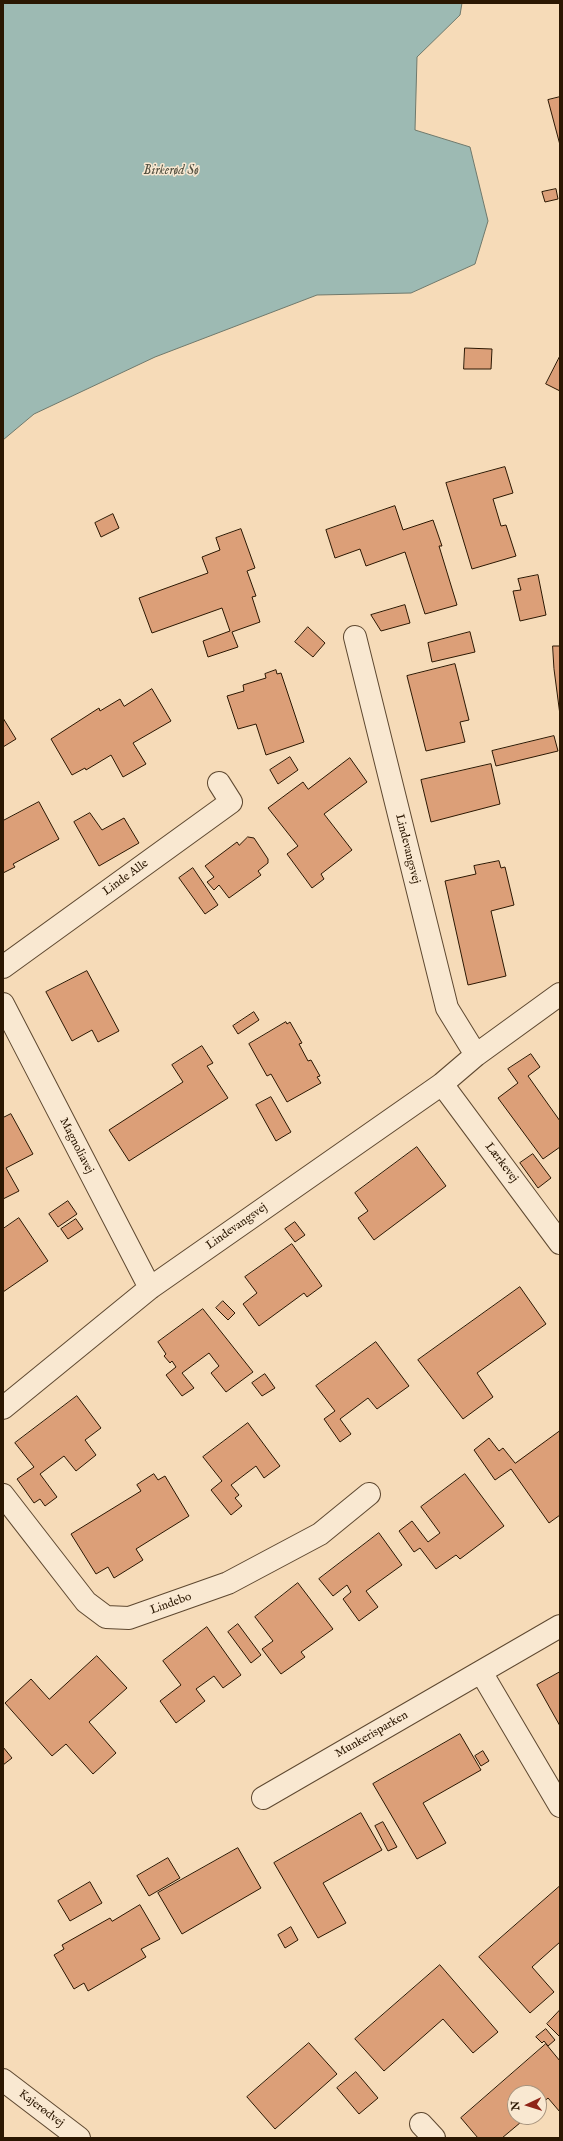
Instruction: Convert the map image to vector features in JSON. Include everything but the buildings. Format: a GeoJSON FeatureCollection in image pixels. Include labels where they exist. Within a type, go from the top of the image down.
{"type":"FeatureCollection","features":[{"type":"Feature","properties":{"kind":"street","name":"Lindevangsvej"},"geometry":{"type":"LineString","coordinates":[[355,637],[447,1008],[476,1055]]}},
{"type":"Feature","properties":{"kind":"street","name":"Linde Alle"},"geometry":{"type":"LineString","coordinates":[[3,966],[231,802],[219,783]]}},
{"type":"Feature","properties":{"kind":"street","name":"Lindevangsvej"},"geometry":{"type":"LineString","coordinates":[[3,1408],[150,1288],[442,1084],[476,1055],[560,994]]}},
{"type":"Feature","properties":{"kind":"street","name":"Magnoliavej"},"geometry":{"type":"LineString","coordinates":[[3,1004],[150,1288]]}},
{"type":"Feature","properties":{"kind":"street","name":"Lærkevej"},"geometry":{"type":"LineString","coordinates":[[442,1084],[560,1243]]}},
{"type":"Feature","properties":{"kind":"street","name":"Lindebo"},"geometry":{"type":"LineString","coordinates":[[3,1495],[86,1602],[106,1617],[129,1618],[228,1583],[320,1534],[369,1494]]}},
{"type":"Feature","properties":{"kind":"street","name":"Munkerisparken"},"geometry":{"type":"LineString","coordinates":[[263,1798],[560,1626]]}},
{"type":"Feature","properties":{"kind":"street"},"geometry":{"type":"LineString","coordinates":[[481,1672],[560,1806]]}},
{"type":"Feature","properties":{"kind":"street","name":"Kajerødvej"},"geometry":{"type":"LineString","coordinates":[[3,2080],[78,2138]]}},
{"type":"Feature","properties":{"kind":"water","name":"Birkerød Sø"},"geometry":{"type":"Polygon","coordinates":[[[3,3],[462,3],[460,15],[417,57],[415,130],[470,147],[488,221],[475,264],[411,293],[317,295],[155,357],[34,414],[3,440],[3,3]]]}}]}
